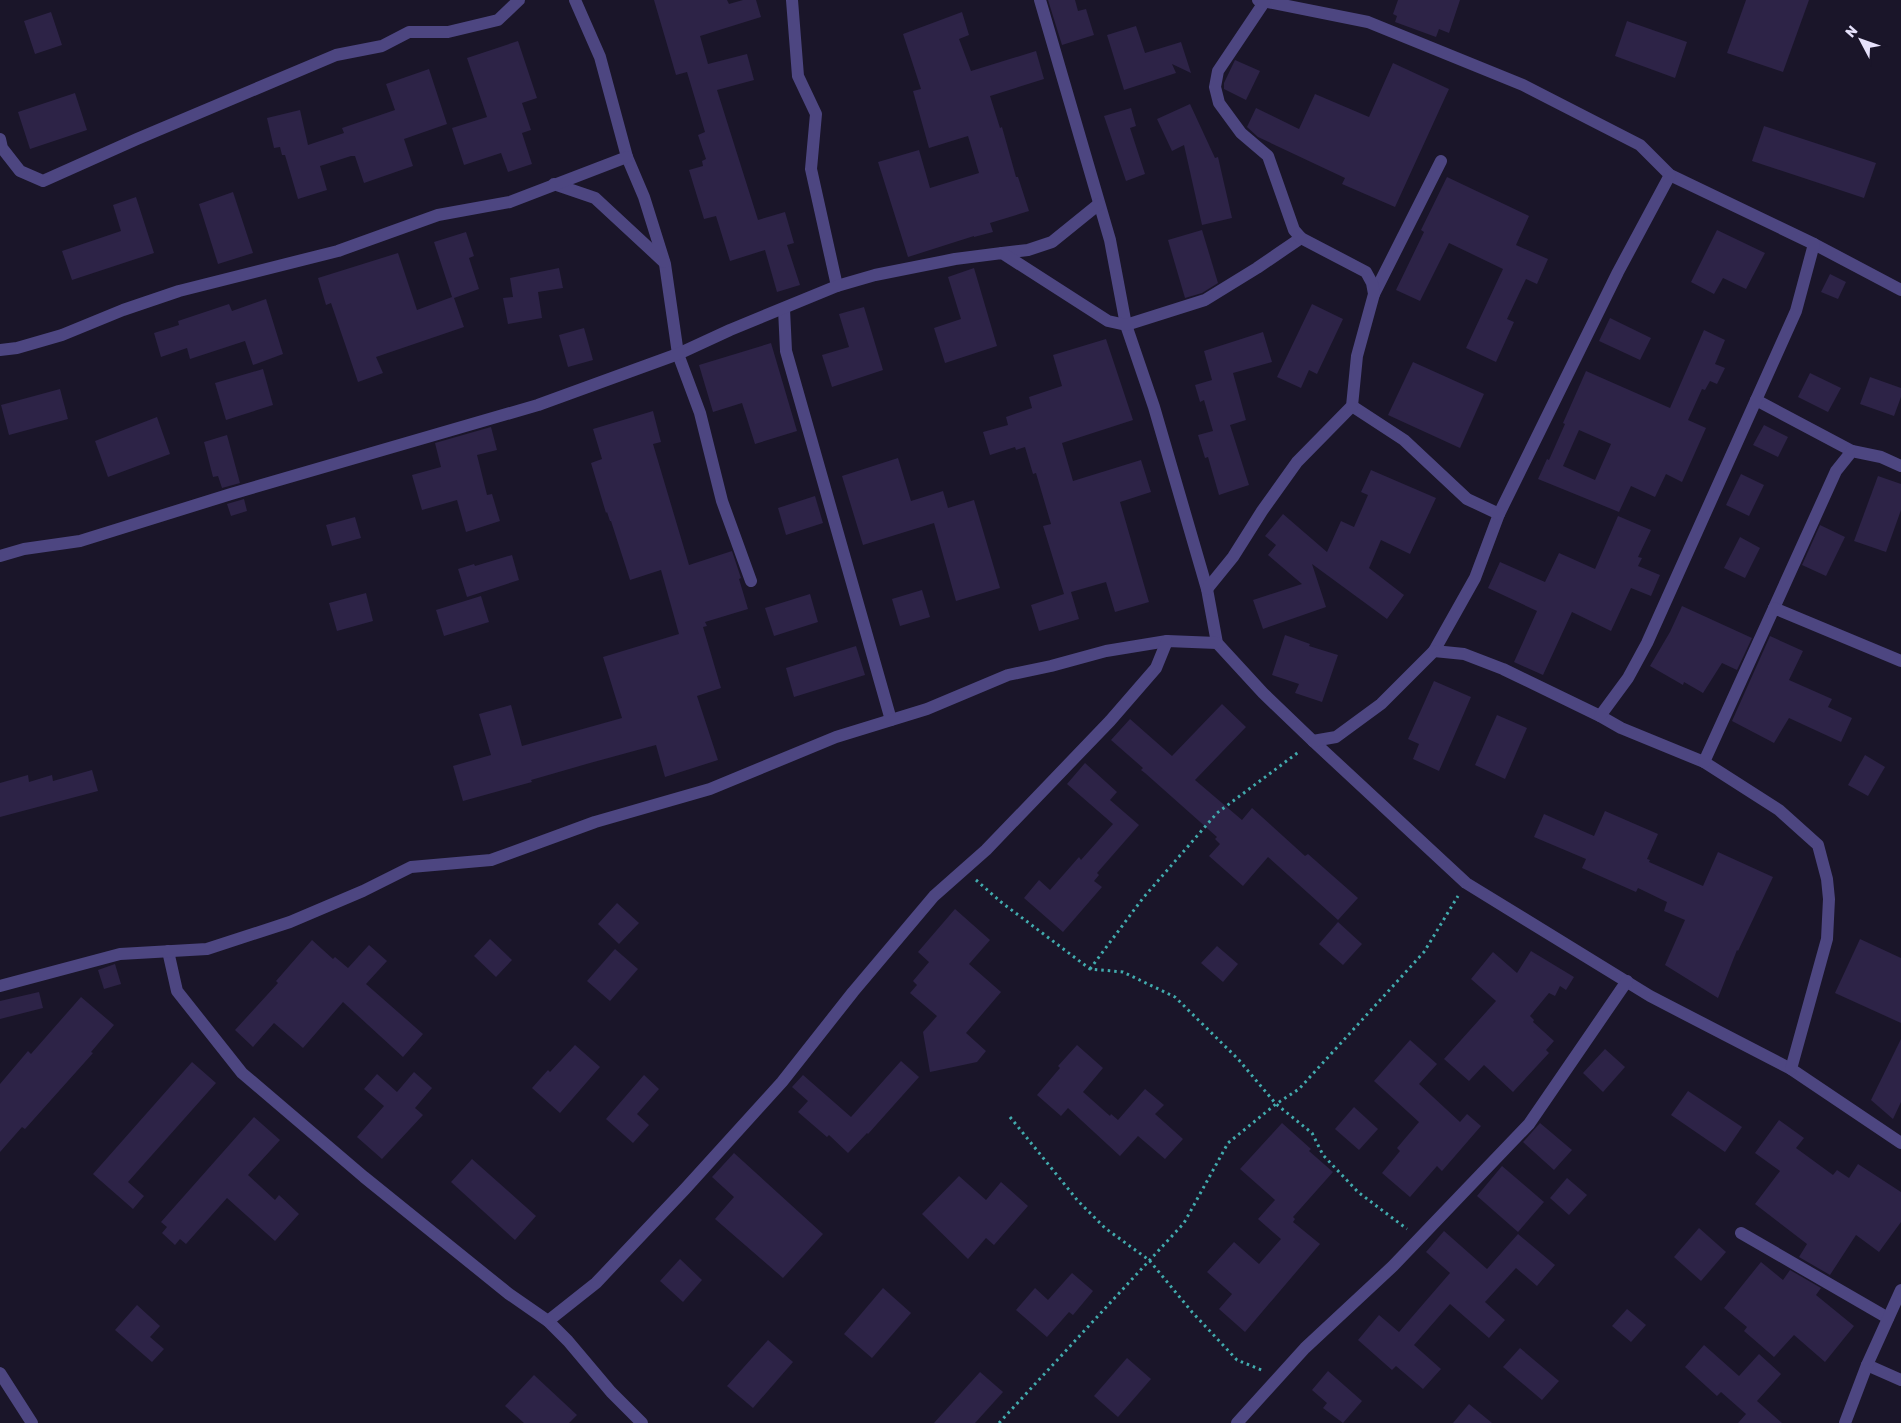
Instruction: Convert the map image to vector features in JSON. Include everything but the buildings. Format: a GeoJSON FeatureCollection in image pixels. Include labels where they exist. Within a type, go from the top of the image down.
{"type":"FeatureCollection","features":[{"type":"Feature","properties":{"kind":"street"},"geometry":{"type":"LineString","coordinates":[[0,139],[2,148],[20,170],[43,181],[336,55],[382,46],[409,32],[448,32],[498,20],[519,0]]}},
{"type":"Feature","properties":{"kind":"street"},"geometry":{"type":"LineString","coordinates":[[575,0],[600,57],[627,157],[644,198],[665,264],[678,354],[700,413],[722,501],[751,582]]}},
{"type":"Feature","properties":{"kind":"street"},"geometry":{"type":"LineString","coordinates":[[792,0],[798,76],[816,114],[811,169],[837,286]]}},
{"type":"Feature","properties":{"kind":"street"},"geometry":{"type":"LineString","coordinates":[[1040,0],[1110,240],[1126,325],[1154,406],[1207,588],[1217,643],[1263,693],[1466,883],[1650,996],[1791,1069],[1901,1143]]}},
{"type":"Feature","properties":{"kind":"street"},"geometry":{"type":"LineString","coordinates":[[1258,0],[1368,22],[1523,85],[1640,145],[1670,175],[1814,244],[1901,290]]}},
{"type":"Feature","properties":{"kind":"street"},"geometry":{"type":"LineString","coordinates":[[1265,1],[1218,71],[1214,87],[1219,103],[1241,133],[1268,156],[1294,230],[1301,238],[1366,272],[1372,282],[1374,294]]}},
{"type":"Feature","properties":{"kind":"street"},"geometry":{"type":"LineString","coordinates":[[0,350],[17,348],[62,335],[123,310],[179,291],[338,251],[438,215],[510,202],[627,157]]}},
{"type":"Feature","properties":{"kind":"street"},"geometry":{"type":"LineString","coordinates":[[1207,588],[1233,557],[1262,511],[1297,462],[1352,406],[1357,356],[1374,294],[1440,161]]}},
{"type":"Feature","properties":{"kind":"street"},"geometry":{"type":"LineString","coordinates":[[1313,741],[1336,737],[1381,704],[1434,651],[1475,578],[1499,514],[1618,272],[1670,175]]}},
{"type":"Feature","properties":{"kind":"street"},"geometry":{"type":"LineString","coordinates":[[554,184],[595,198],[665,264]]}},
{"type":"Feature","properties":{"kind":"street"},"geometry":{"type":"LineString","coordinates":[[0,556],[24,549],[80,541],[538,405],[678,354],[837,286],[875,275],[954,259],[1028,250],[1052,242],[1099,204]]}},
{"type":"Feature","properties":{"kind":"street"},"geometry":{"type":"LineString","coordinates":[[1002,253],[1108,321],[1126,325],[1205,300],[1301,238]]}},
{"type":"Feature","properties":{"kind":"street"},"geometry":{"type":"LineString","coordinates":[[1600,716],[1628,678],[1647,643],[1796,310],[1814,244]]}},
{"type":"Feature","properties":{"kind":"street"},"geometry":{"type":"LineString","coordinates":[[784,309],[786,351],[891,720]]}},
{"type":"Feature","properties":{"kind":"street"},"geometry":{"type":"LineString","coordinates":[[1756,400],[1852,451],[1881,457],[1901,466]]}},
{"type":"Feature","properties":{"kind":"street"},"geometry":{"type":"LineString","coordinates":[[1352,406],[1404,440],[1467,499],[1499,514]]}},
{"type":"Feature","properties":{"kind":"street"},"geometry":{"type":"LineString","coordinates":[[1704,762],[1836,471],[1852,451]]}},
{"type":"Feature","properties":{"kind":"street"},"geometry":{"type":"LineString","coordinates":[[1774,608],[1901,660]]}},
{"type":"Feature","properties":{"kind":"street"},"geometry":{"type":"LineString","coordinates":[[548,1321],[596,1283],[685,1189],[782,1082],[853,992],[934,896],[986,850],[1110,721],[1156,668],[1167,641]]}},
{"type":"Feature","properties":{"kind":"street"},"geometry":{"type":"LineString","coordinates":[[0,986],[120,954],[168,950],[207,950],[290,922],[411,867],[491,860],[595,822],[710,789],[836,737],[927,709],[1008,675],[1106,651],[1167,641],[1217,643]]}},
{"type":"Feature","properties":{"kind":"street"},"geometry":{"type":"LineString","coordinates":[[1434,651],[1464,654],[1503,669],[1621,728],[1704,762],[1779,810],[1818,844],[1830,899],[1827,939],[1791,1069]]}},
{"type":"Feature","properties":{"kind":"street"},"geometry":{"type":"LineString","coordinates":[[168,950],[177,991],[242,1072],[364,1178],[509,1294],[548,1321],[568,1341],[611,1392],[642,1423]]}},
{"type":"Feature","properties":{"kind":"street"},"geometry":{"type":"LineString","coordinates":[[1237,1423],[1305,1348],[1420,1239],[1528,1124],[1627,981]]}},
{"type":"Feature","properties":{"kind":"street"},"geometry":{"type":"LineString","coordinates":[[1741,1233],[1888,1318]]}},
{"type":"Feature","properties":{"kind":"street"},"geometry":{"type":"LineString","coordinates":[[1845,1423],[1867,1365],[1901,1290]]}},
{"type":"Feature","properties":{"kind":"street"},"geometry":{"type":"LineString","coordinates":[[1867,1365],[1901,1380]]}},
{"type":"Feature","properties":{"kind":"street"},"geometry":{"type":"LineString","coordinates":[[0,1373],[32,1423]]}},
{"type":"Feature","properties":{"kind":"path"},"geometry":{"type":"LineString","coordinates":[[1090,969],[1143,898],[1217,814],[1313,741]]}},
{"type":"Feature","properties":{"kind":"path"},"geometry":{"type":"LineString","coordinates":[[964,869],[1001,902],[1090,969],[1123,972],[1175,997],[1238,1059],[1276,1104],[1312,1134],[1323,1155],[1358,1192],[1420,1239]]}},
{"type":"Feature","properties":{"kind":"path"},"geometry":{"type":"LineString","coordinates":[[999,1423],[1184,1223],[1228,1143],[1276,1104],[1298,1089],[1424,952],[1466,883]]}},
{"type":"Feature","properties":{"kind":"path"},"geometry":{"type":"LineString","coordinates":[[1010,1117],[1078,1201],[1104,1228],[1149,1260],[1192,1312],[1237,1360],[1279,1376]]}}]}
